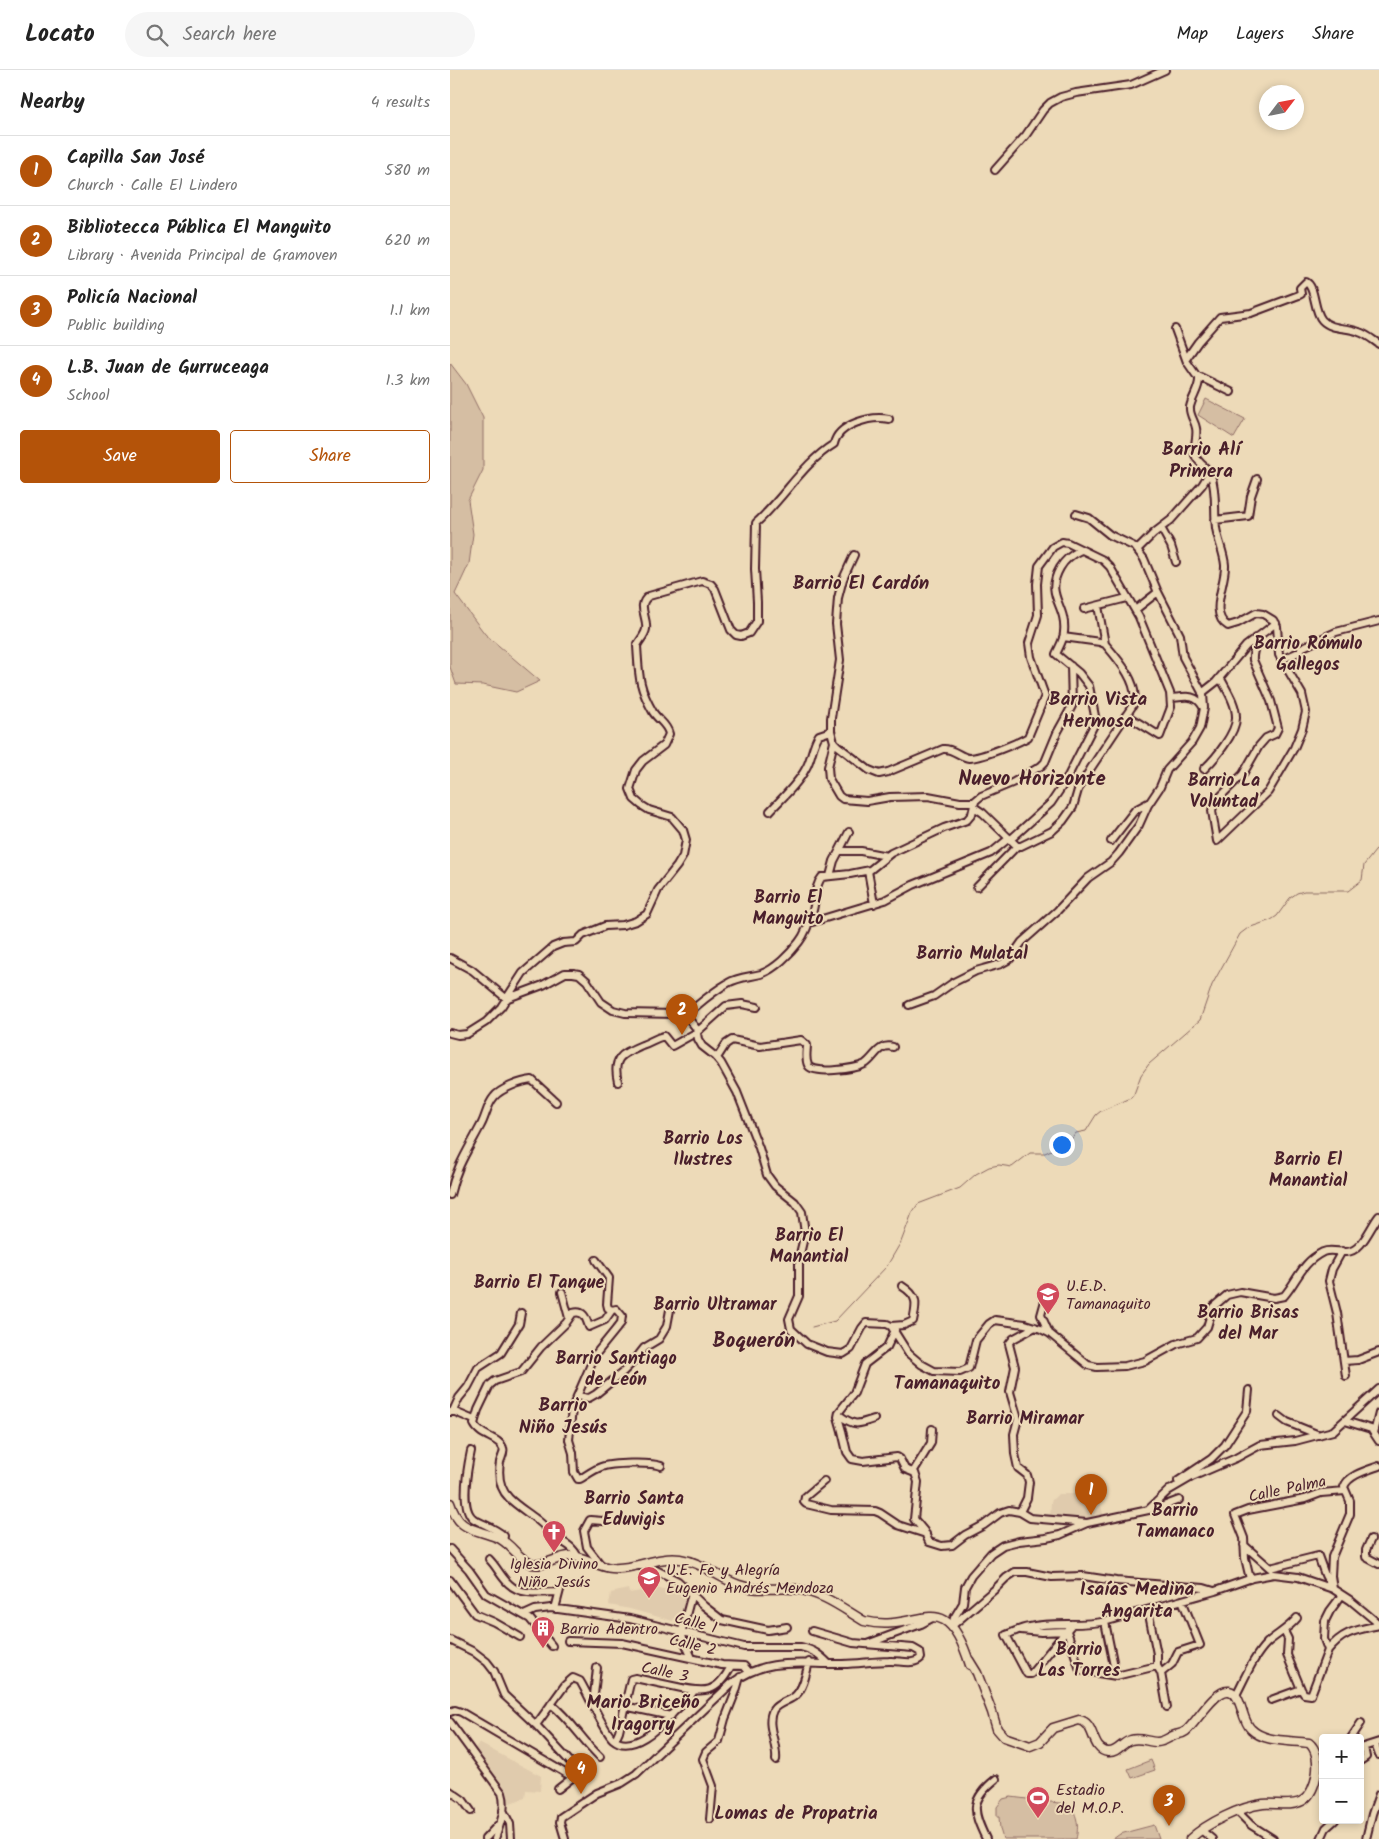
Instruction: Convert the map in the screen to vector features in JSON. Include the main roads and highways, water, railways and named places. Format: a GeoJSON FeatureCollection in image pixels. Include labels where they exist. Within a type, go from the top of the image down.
{"type":"FeatureCollection","features":[{"type":"Feature","properties":{"kind":"main road"},"geometry":{"type":"LineString","coordinates":[[450,1503],[455,1515],[466,1527],[503,1540],[521,1558],[531,1564],[539,1564],[561,1557],[578,1557],[602,1566],[622,1568],[656,1560],[681,1559],[700,1565],[733,1583],[745,1587],[795,1589],[815,1594],[833,1601],[864,1621],[896,1623],[934,1616],[946,1620],[960,1637],[969,1660],[976,1669],[997,1729],[1004,1737],[1030,1746],[1040,1742],[1054,1728],[1082,1720],[1087,1724],[1100,1749],[1107,1752],[1116,1750],[1130,1740],[1139,1739],[1160,1742],[1183,1733],[1218,1695],[1225,1691],[1230,1691],[1239,1700],[1243,1718],[1254,1732],[1277,1740],[1309,1742],[1319,1756]]}},
{"type":"Feature","properties":{"kind":"main road"},"geometry":{"type":"LineString","coordinates":[[1190,1839],[1220,1819],[1238,1812],[1263,1804],[1296,1803],[1305,1798],[1313,1789],[1319,1762]]}},
{"type":"Feature","properties":{"kind":"waterway"},"geometry":{"type":"LineString","coordinates":[[812,1327],[835,1321],[887,1266],[901,1242],[912,1213],[918,1204],[960,1188],[976,1174],[989,1167],[999,1165],[1012,1167],[1030,1153],[1045,1153],[1070,1141],[1076,1133],[1086,1131],[1096,1115],[1101,1111],[1131,1098],[1141,1075],[1149,1064],[1200,1020],[1212,985],[1240,934],[1248,928],[1277,916],[1290,898],[1297,893],[1304,891],[1348,891],[1362,880],[1364,865],[1379,846]]}},
{"type":"Feature","properties":{"kind":"place","name":"Bibliotecca Pública El Manguito"},"geometry":{"type":"Point","coordinates":[682,1035]}},
{"type":"Feature","properties":{"kind":"place","name":"U.E.D. Tamanaquito"},"geometry":{"type":"Point","coordinates":[1048,1315]}},
{"type":"Feature","properties":{"kind":"place","name":"Capilla San José"},"geometry":{"type":"Point","coordinates":[1091,1515]}},
{"type":"Feature","properties":{"kind":"place","name":"Iglesia Divino Niño Jesús"},"geometry":{"type":"Point","coordinates":[554,1553]}},
{"type":"Feature","properties":{"kind":"place","name":"U.E. Fe y Alegría Eugenio Andrés Mendoza"},"geometry":{"type":"Point","coordinates":[649,1599]}},
{"type":"Feature","properties":{"kind":"place","name":"Barrio Adentro"},"geometry":{"type":"Point","coordinates":[543,1649]}},
{"type":"Feature","properties":{"kind":"place","name":"L.B. Juan de Gurruceaga"},"geometry":{"type":"Point","coordinates":[581,1794]}},
{"type":"Feature","properties":{"kind":"place","name":"Estadio del M.O.P."},"geometry":{"type":"Point","coordinates":[1038,1819]}},
{"type":"Feature","properties":{"kind":"place","name":"Policía Nacional"},"geometry":{"type":"Point","coordinates":[1169,1826]}},
{"type":"Feature","properties":{"kind":"district","name":"Barrio Alí Primera"},"geometry":{"type":"Point","coordinates":[1201,459]}},
{"type":"Feature","properties":{"kind":"district","name":"Barrio El Cardón"},"geometry":{"type":"Point","coordinates":[861,582]}},
{"type":"Feature","properties":{"kind":"district","name":"Barrio Rómulo Gallegos"},"geometry":{"type":"Point","coordinates":[1308,653]}},
{"type":"Feature","properties":{"kind":"district","name":"Barrio Vista Hermosa"},"geometry":{"type":"Point","coordinates":[1098,709]}},
{"type":"Feature","properties":{"kind":"district","name":"Nuevo Horizonte"},"geometry":{"type":"Point","coordinates":[1032,778]}},
{"type":"Feature","properties":{"kind":"district","name":"Barrio La Voluntad"},"geometry":{"type":"Point","coordinates":[1224,790]}},
{"type":"Feature","properties":{"kind":"district","name":"Barrio El Manguito"},"geometry":{"type":"Point","coordinates":[788,908]}},
{"type":"Feature","properties":{"kind":"district","name":"Barrio Mulatal"},"geometry":{"type":"Point","coordinates":[972,953]}},
{"type":"Feature","properties":{"kind":"district","name":"Barrio Los Ilustres"},"geometry":{"type":"Point","coordinates":[703,1148]}},
{"type":"Feature","properties":{"kind":"district","name":"Barrio El Manantial"},"geometry":{"type":"Point","coordinates":[1308,1169]}},
{"type":"Feature","properties":{"kind":"district","name":"Barrio El Manantial"},"geometry":{"type":"Point","coordinates":[809,1245]}},
{"type":"Feature","properties":{"kind":"district","name":"Barrio El Tanque"},"geometry":{"type":"Point","coordinates":[539,1282]}},
{"type":"Feature","properties":{"kind":"district","name":"Barrio Ultramar"},"geometry":{"type":"Point","coordinates":[715,1304]}},
{"type":"Feature","properties":{"kind":"district","name":"Barrio Brisas del Mar"},"geometry":{"type":"Point","coordinates":[1248,1322]}},
{"type":"Feature","properties":{"kind":"district","name":"Boquerón"},"geometry":{"type":"Point","coordinates":[754,1340]}},
{"type":"Feature","properties":{"kind":"district","name":"Barrio Santiago de León"},"geometry":{"type":"Point","coordinates":[616,1368]}},
{"type":"Feature","properties":{"kind":"district","name":"Tamanaquito"},"geometry":{"type":"Point","coordinates":[947,1382]}},
{"type":"Feature","properties":{"kind":"district","name":"Barrio Niño Jesús"},"geometry":{"type":"Point","coordinates":[563,1415]}},
{"type":"Feature","properties":{"kind":"district","name":"Barrio Miramar"},"geometry":{"type":"Point","coordinates":[1025,1418]}},
{"type":"Feature","properties":{"kind":"district","name":"Barrio Santa Eduvigis"},"geometry":{"type":"Point","coordinates":[634,1508]}},
{"type":"Feature","properties":{"kind":"district","name":"Barrio Tamanaco"},"geometry":{"type":"Point","coordinates":[1175,1520]}},
{"type":"Feature","properties":{"kind":"district","name":"Isaías Medina Angarita"},"geometry":{"type":"Point","coordinates":[1137,1599]}},
{"type":"Feature","properties":{"kind":"district","name":"Barrio Las Torres"},"geometry":{"type":"Point","coordinates":[1079,1659]}},
{"type":"Feature","properties":{"kind":"district","name":"Mario Briceño Iragorry"},"geometry":{"type":"Point","coordinates":[643,1712]}},
{"type":"Feature","properties":{"kind":"district","name":"Lomas de Propatria"},"geometry":{"type":"Point","coordinates":[796,1812]}}]}
